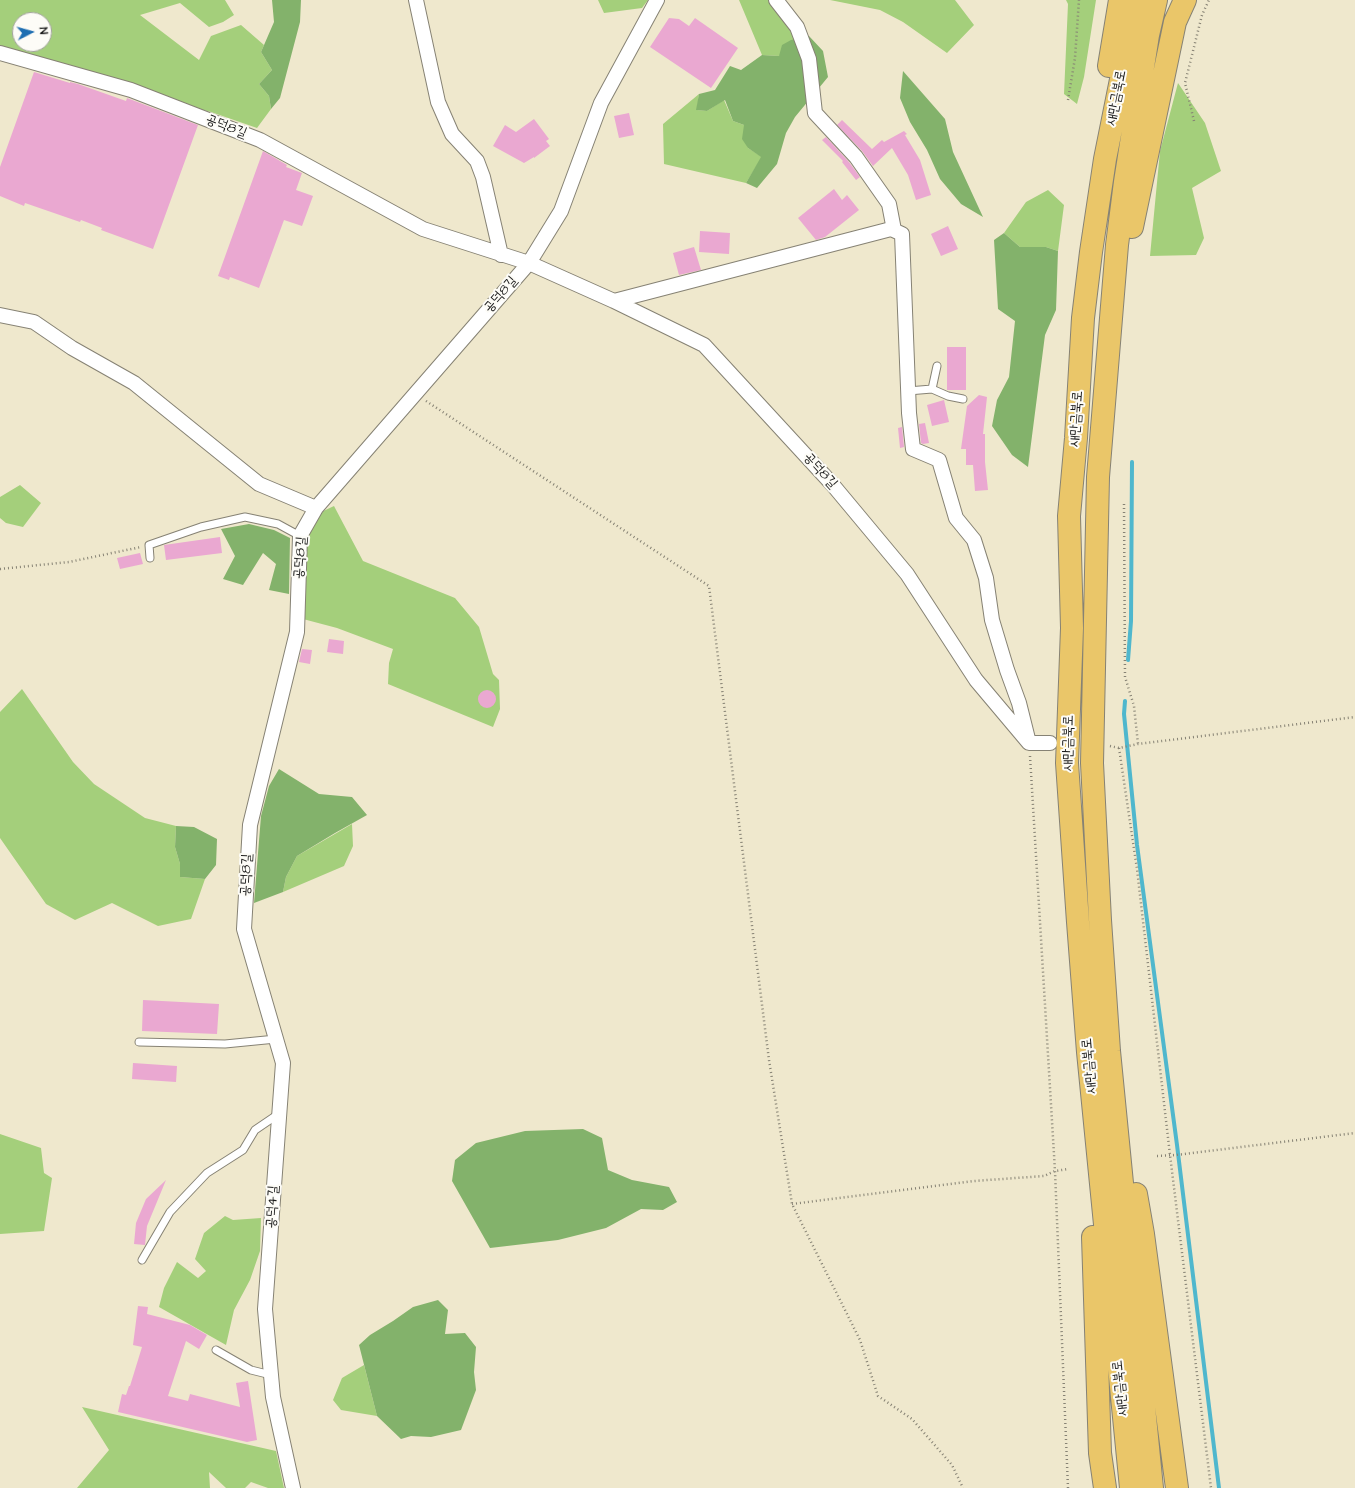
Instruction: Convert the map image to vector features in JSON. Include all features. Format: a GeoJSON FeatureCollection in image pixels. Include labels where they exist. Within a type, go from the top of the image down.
{"type":"FeatureCollection","features":[{"type":"Feature","properties":{"kind":"highway"},"geometry":{"type":"LineString","coordinates":[[1105,159],[1106,90],[1120,0]]}},
{"type":"Feature","properties":{"kind":"highway","name":"새만금북로"},"geometry":{"type":"LineString","coordinates":[[1137,0],[1105,159],[1083,318],[1076,438],[1069,516],[1072,628],[1067,763],[1078,922],[1098,1052],[1152,1488]]}},
{"type":"Feature","properties":{"kind":"highway","name":"새만금북로"},"geometry":{"type":"LineString","coordinates":[[1131,1488],[1098,1052],[1100,920],[1092,763],[1098,477],[1117,245],[1125,182],[1148,35],[1156,0]]}},
{"type":"Feature","properties":{"kind":"highway"},"geometry":{"type":"LineString","coordinates":[[1111,328],[1179,0]]}},
{"type":"Feature","properties":{"kind":"highway"},"geometry":{"type":"LineString","coordinates":[[1174,22],[1185,0]]}},
{"type":"Feature","properties":{"kind":"highway"},"geometry":{"type":"LineString","coordinates":[[1098,1052],[1094,1290],[1100,1453],[1105,1488]]}},
{"type":"Feature","properties":{"kind":"highway"},"geometry":{"type":"LineString","coordinates":[[1098,1052],[1143,1234],[1177,1488]]}},
{"type":"Feature","properties":{"kind":"street"},"geometry":{"type":"LineString","coordinates":[[416,0],[438,102],[452,134],[477,161],[484,177],[501,255]]}},
{"type":"Feature","properties":{"kind":"street","name":"공덕8길"},"geometry":{"type":"LineString","coordinates":[[244,929],[250,825],[297,632],[300,536],[316,508],[529,263],[561,211],[601,103],[657,0]]}},
{"type":"Feature","properties":{"kind":"street"},"geometry":{"type":"LineString","coordinates":[[776,0],[797,27],[809,59],[815,113],[856,157],[889,204],[894,230]]}},
{"type":"Feature","properties":{"kind":"street","name":"공덕8길"},"geometry":{"type":"LineString","coordinates":[[0,53],[131,90],[260,140],[423,229],[529,263],[614,301],[704,345],[832,484],[907,574],[976,680],[1029,743]]}},
{"type":"Feature","properties":{"kind":"street"},"geometry":{"type":"LineString","coordinates":[[614,301],[891,228],[902,234],[908,391],[913,449],[939,460],[956,518],[974,540],[986,578],[992,620],[1007,670],[1020,703],[1029,743],[1050,743]]}},
{"type":"Feature","properties":{"kind":"street"},"geometry":{"type":"LineString","coordinates":[[0,315],[34,322],[72,348],[134,383],[259,484],[316,508]]}},
{"type":"Feature","properties":{"kind":"street","name":"공덕4길"},"geometry":{"type":"LineString","coordinates":[[244,929],[283,1063],[265,1309],[273,1397],[292,1488]]}},
{"type":"Feature","properties":{"kind":"lane"},"geometry":{"type":"LineString","coordinates":[[932,389],[937,366]]}},
{"type":"Feature","properties":{"kind":"lane"},"geometry":{"type":"LineString","coordinates":[[908,391],[932,389],[948,396],[963,399]]}},
{"type":"Feature","properties":{"kind":"lane"},"geometry":{"type":"LineString","coordinates":[[150,558],[149,545],[201,527],[245,517],[278,524],[300,536]]}},
{"type":"Feature","properties":{"kind":"lane"},"geometry":{"type":"LineString","coordinates":[[138,1042],[225,1044],[276,1039]]}},
{"type":"Feature","properties":{"kind":"lane"},"geometry":{"type":"LineString","coordinates":[[142,1260],[170,1212],[207,1173],[243,1150],[255,1130],[280,1113]]}},
{"type":"Feature","properties":{"kind":"lane"},"geometry":{"type":"LineString","coordinates":[[216,1350],[251,1370],[271,1375]]}},
{"type":"Feature","properties":{"kind":"path"},"geometry":{"type":"LineString","coordinates":[[1068,100],[1075,58],[1079,0]]}},
{"type":"Feature","properties":{"kind":"path"},"geometry":{"type":"LineString","coordinates":[[1194,120],[1185,83],[1202,15],[1209,0]]}},
{"type":"Feature","properties":{"kind":"path"},"geometry":{"type":"LineString","coordinates":[[415,394],[708,586],[768,1052],[792,1204],[860,1340],[878,1396],[912,1420],[952,1465],[963,1488]]}},
{"type":"Feature","properties":{"kind":"path"},"geometry":{"type":"LineString","coordinates":[[1124,504],[1125,677],[1134,706],[1138,744]]}},
{"type":"Feature","properties":{"kind":"path"},"geometry":{"type":"LineString","coordinates":[[0,569],[69,562],[149,545]]}},
{"type":"Feature","properties":{"kind":"path"},"geometry":{"type":"LineString","coordinates":[[1109,746],[1120,748],[1138,744],[1355,717]]}},
{"type":"Feature","properties":{"kind":"path"},"geometry":{"type":"LineString","coordinates":[[1029,743],[1055,1171],[1068,1488]]}},
{"type":"Feature","properties":{"kind":"path"},"geometry":{"type":"LineString","coordinates":[[1120,748],[1137,869],[1211,1488]]}},
{"type":"Feature","properties":{"kind":"path"},"geometry":{"type":"LineString","coordinates":[[1157,1156],[1355,1133]]}},
{"type":"Feature","properties":{"kind":"path"},"geometry":{"type":"LineString","coordinates":[[792,1204],[974,1181],[1044,1176],[1055,1171],[1068,1169]]}},
{"type":"Feature","properties":{"kind":"green space"},"geometry":{"type":"Polygon","coordinates":[[[0,0],[225,0],[234,15],[223,22],[209,27],[180,3],[140,15],[199,60],[211,36],[241,25],[264,45],[261,52],[272,70],[259,84],[269,96],[271,109],[257,128],[211,112],[187,106],[13,52],[52,52],[52,12],[12,12],[12,52],[0,48],[0,0]]]}},
{"type":"Feature","properties":{"kind":"green space"},"geometry":{"type":"Polygon","coordinates":[[[272,0],[301,0],[300,22],[280,98],[271,109],[269,96],[259,84],[272,70],[261,52],[274,22],[272,0]]]}},
{"type":"Feature","properties":{"kind":"green space"},"geometry":{"type":"Polygon","coordinates":[[[598,0],[648,0],[642,8],[604,13],[598,0]]]}},
{"type":"Feature","properties":{"kind":"green space"},"geometry":{"type":"Polygon","coordinates":[[[739,0],[769,0],[797,39],[779,56],[762,55],[739,0]]]}},
{"type":"Feature","properties":{"kind":"green space"},"geometry":{"type":"Polygon","coordinates":[[[830,0],[955,0],[974,25],[947,53],[903,22],[880,10],[830,0]]]}},
{"type":"Feature","properties":{"kind":"green space"},"geometry":{"type":"Polygon","coordinates":[[[1066,0],[1096,0],[1084,77],[1077,104],[1064,94],[1068,4],[1066,0]]]}},
{"type":"Feature","properties":{"kind":"green space"},"geometry":{"type":"Polygon","coordinates":[[[809,36],[823,51],[828,77],[795,117],[786,133],[777,164],[757,188],[746,183],[761,157],[748,148],[742,139],[744,125],[733,121],[725,100],[707,111],[696,110],[699,94],[715,90],[730,66],[741,70],[762,55],[779,56],[782,45],[791,40],[809,36]]]}},
{"type":"Feature","properties":{"kind":"green space"},"geometry":{"type":"Polygon","coordinates":[[[903,71],[945,119],[953,152],[983,217],[961,204],[940,179],[927,150],[910,122],[900,98],[903,71]]]}},
{"type":"Feature","properties":{"kind":"green space"},"geometry":{"type":"Polygon","coordinates":[[[1178,83],[1205,123],[1221,171],[1192,188],[1204,238],[1196,255],[1150,256],[1160,151],[1178,83]]]}},
{"type":"Feature","properties":{"kind":"green space"},"geometry":{"type":"Polygon","coordinates":[[[699,94],[697,110],[707,111],[724,100],[733,121],[744,125],[748,148],[762,157],[746,183],[664,164],[663,124],[699,94]]]}},
{"type":"Feature","properties":{"kind":"green space"},"geometry":{"type":"Polygon","coordinates":[[[1048,190],[1064,205],[1058,251],[1046,247],[1020,247],[1004,233],[1026,202],[1048,190]]]}},
{"type":"Feature","properties":{"kind":"green space"},"geometry":{"type":"Polygon","coordinates":[[[1004,233],[1020,247],[1046,247],[1058,251],[1056,310],[1045,335],[1028,467],[1012,455],[992,426],[997,400],[1009,377],[1015,321],[998,309],[994,240],[1004,233]]]}},
{"type":"Feature","properties":{"kind":"green space"},"geometry":{"type":"Polygon","coordinates":[[[20,485],[41,503],[23,527],[6,523],[0,518],[0,497],[20,485]]]}},
{"type":"Feature","properties":{"kind":"green space"},"geometry":{"type":"Polygon","coordinates":[[[334,506],[363,561],[455,598],[479,627],[493,674],[499,680],[500,709],[493,727],[388,684],[389,663],[393,649],[337,628],[303,619],[307,540],[317,514],[334,506]]]}},
{"type":"Feature","properties":{"kind":"green space"},"geometry":{"type":"Polygon","coordinates":[[[249,524],[274,530],[290,538],[289,594],[269,590],[276,564],[263,553],[243,585],[223,579],[235,556],[221,529],[249,524]]]}},
{"type":"Feature","properties":{"kind":"green space"},"geometry":{"type":"Polygon","coordinates":[[[22,689],[73,762],[94,784],[145,818],[176,826],[175,847],[180,864],[180,877],[205,879],[191,919],[158,926],[112,903],[75,920],[46,904],[0,838],[0,712],[22,689]]]}},
{"type":"Feature","properties":{"kind":"green space"},"geometry":{"type":"Polygon","coordinates":[[[279,769],[319,794],[352,797],[367,815],[297,856],[286,877],[283,892],[254,903],[261,816],[269,786],[279,769]]]}},
{"type":"Feature","properties":{"kind":"green space"},"geometry":{"type":"Polygon","coordinates":[[[352,824],[353,846],[344,866],[283,892],[286,877],[297,856],[352,824]]]}},
{"type":"Feature","properties":{"kind":"green space"},"geometry":{"type":"Polygon","coordinates":[[[176,826],[194,827],[217,839],[216,865],[205,879],[180,877],[180,864],[175,847],[176,826]]]}},
{"type":"Feature","properties":{"kind":"green space"},"geometry":{"type":"Polygon","coordinates":[[[583,1129],[602,1138],[608,1170],[632,1180],[669,1187],[677,1202],[663,1210],[641,1209],[606,1228],[558,1240],[490,1248],[452,1181],[455,1160],[476,1143],[525,1131],[583,1129]]]}},
{"type":"Feature","properties":{"kind":"green space"},"geometry":{"type":"Polygon","coordinates":[[[0,1134],[41,1148],[44,1173],[52,1178],[44,1231],[0,1234],[0,1134]]]}},
{"type":"Feature","properties":{"kind":"green space"},"geometry":{"type":"Polygon","coordinates":[[[225,1216],[233,1220],[261,1218],[260,1251],[250,1280],[234,1310],[226,1345],[159,1307],[164,1288],[177,1262],[198,1278],[206,1271],[195,1259],[204,1233],[225,1216]]]}},
{"type":"Feature","properties":{"kind":"green space"},"geometry":{"type":"Polygon","coordinates":[[[438,1300],[448,1310],[445,1334],[465,1333],[476,1347],[474,1372],[476,1390],[461,1430],[431,1437],[411,1436],[401,1439],[377,1416],[359,1345],[370,1335],[413,1307],[438,1300]]]}},
{"type":"Feature","properties":{"kind":"green space"},"geometry":{"type":"Polygon","coordinates":[[[364,1365],[377,1416],[341,1410],[333,1400],[342,1378],[364,1365]]]}},
{"type":"Feature","properties":{"kind":"green space"},"geometry":{"type":"Polygon","coordinates":[[[82,1407],[276,1451],[284,1488],[268,1488],[251,1482],[245,1488],[226,1488],[209,1472],[210,1488],[77,1488],[109,1450],[82,1407]]]}},
{"type":"Feature","properties":{"kind":"building"},"geometry":{"type":"Polygon","coordinates":[[[669,18],[679,19],[689,26],[695,18],[738,48],[711,88],[650,47],[669,18]]]}},
{"type":"Feature","properties":{"kind":"building"},"geometry":{"type":"Polygon","coordinates":[[[34,72],[78,84],[126,101],[127,98],[198,125],[153,249],[101,230],[102,228],[81,220],[80,222],[25,203],[24,206],[0,196],[0,167],[34,72]]]}},
{"type":"Feature","properties":{"kind":"building"},"geometry":{"type":"Polygon","coordinates":[[[629,113],[634,135],[619,138],[614,116],[629,113]]]}},
{"type":"Feature","properties":{"kind":"building"},"geometry":{"type":"Polygon","coordinates":[[[534,119],[549,139],[546,141],[550,146],[534,158],[524,163],[493,146],[505,125],[516,132],[534,119]]]}},
{"type":"Feature","properties":{"kind":"building"},"geometry":{"type":"Polygon","coordinates":[[[842,120],[872,149],[882,140],[884,142],[904,131],[920,160],[931,195],[916,200],[908,175],[892,148],[873,166],[862,151],[837,125],[842,120]]]}},
{"type":"Feature","properties":{"kind":"building"},"geometry":{"type":"Polygon","coordinates":[[[826,137],[849,162],[860,177],[856,180],[842,162],[843,161],[822,140],[826,137]]]}},
{"type":"Feature","properties":{"kind":"building"},"geometry":{"type":"Polygon","coordinates":[[[263,151],[287,165],[286,167],[302,173],[296,190],[313,196],[302,226],[284,220],[259,288],[230,277],[229,280],[218,276],[263,151]]]}},
{"type":"Feature","properties":{"kind":"building"},"geometry":{"type":"Polygon","coordinates":[[[834,189],[842,200],[847,195],[859,210],[825,237],[816,240],[798,218],[834,189]]]}},
{"type":"Feature","properties":{"kind":"building"},"geometry":{"type":"Polygon","coordinates":[[[948,226],[958,249],[941,256],[931,234],[948,226]]]}},
{"type":"Feature","properties":{"kind":"building"},"geometry":{"type":"Polygon","coordinates":[[[700,231],[730,233],[729,254],[699,252],[700,231]]]}},
{"type":"Feature","properties":{"kind":"building"},"geometry":{"type":"Polygon","coordinates":[[[694,247],[701,270],[679,275],[673,253],[694,247]]]}},
{"type":"Feature","properties":{"kind":"building"},"geometry":{"type":"Polygon","coordinates":[[[947,347],[966,347],[966,390],[947,390],[947,347]]]}},
{"type":"Feature","properties":{"kind":"building"},"geometry":{"type":"Polygon","coordinates":[[[979,395],[987,397],[983,434],[985,434],[985,462],[988,490],[975,491],[973,465],[966,465],[966,449],[961,449],[967,406],[979,395]]]}},
{"type":"Feature","properties":{"kind":"building"},"geometry":{"type":"Polygon","coordinates":[[[944,400],[949,422],[932,426],[927,405],[944,400]]]}},
{"type":"Feature","properties":{"kind":"building"},"geometry":{"type":"Polygon","coordinates":[[[925,423],[929,443],[923,444],[921,443],[919,424],[925,423]]]}},
{"type":"Feature","properties":{"kind":"building"},"geometry":{"type":"Polygon","coordinates":[[[902,427],[904,447],[900,448],[898,428],[902,427]]]}},
{"type":"Feature","properties":{"kind":"building"},"geometry":{"type":"Polygon","coordinates":[[[220,537],[222,553],[166,560],[164,545],[220,537]]]}},
{"type":"Feature","properties":{"kind":"building"},"geometry":{"type":"Polygon","coordinates":[[[140,553],[143,564],[120,569],[117,558],[140,553]]]}},
{"type":"Feature","properties":{"kind":"building"},"geometry":{"type":"Polygon","coordinates":[[[329,639],[344,641],[343,654],[327,652],[329,639]]]}},
{"type":"Feature","properties":{"kind":"building"},"geometry":{"type":"Polygon","coordinates":[[[302,649],[312,650],[310,664],[299,662],[302,649]]]}},
{"type":"Feature","properties":{"kind":"building"},"geometry":{"type":"Polygon","coordinates":[[[487,690],[493,693],[496,699],[493,705],[487,708],[481,705],[478,699],[481,693],[487,690]]]}},
{"type":"Feature","properties":{"kind":"building"},"geometry":{"type":"Polygon","coordinates":[[[143,1000],[219,1004],[217,1034],[142,1031],[143,1000]]]}},
{"type":"Feature","properties":{"kind":"building"},"geometry":{"type":"Polygon","coordinates":[[[133,1063],[177,1066],[176,1082],[132,1079],[133,1063]]]}},
{"type":"Feature","properties":{"kind":"building"},"geometry":{"type":"Polygon","coordinates":[[[166,1180],[147,1226],[145,1245],[134,1244],[136,1223],[146,1199],[166,1180]]]}},
{"type":"Feature","properties":{"kind":"building"},"geometry":{"type":"Polygon","coordinates":[[[138,1306],[148,1307],[147,1314],[190,1325],[207,1335],[199,1349],[186,1341],[168,1396],[188,1401],[190,1394],[240,1407],[236,1383],[248,1381],[257,1440],[247,1442],[118,1412],[122,1394],[126,1395],[130,1386],[142,1347],[133,1345],[138,1306]]]}},
{"type":"Feature","properties":{"kind":"waterway"},"geometry":{"type":"LineString","coordinates":[[1128,660],[1131,621],[1132,462]]}},
{"type":"Feature","properties":{"kind":"waterway"},"geometry":{"type":"LineString","coordinates":[[1125,701],[1124,714],[1137,845],[1177,1145],[1219,1488]]}}]}
